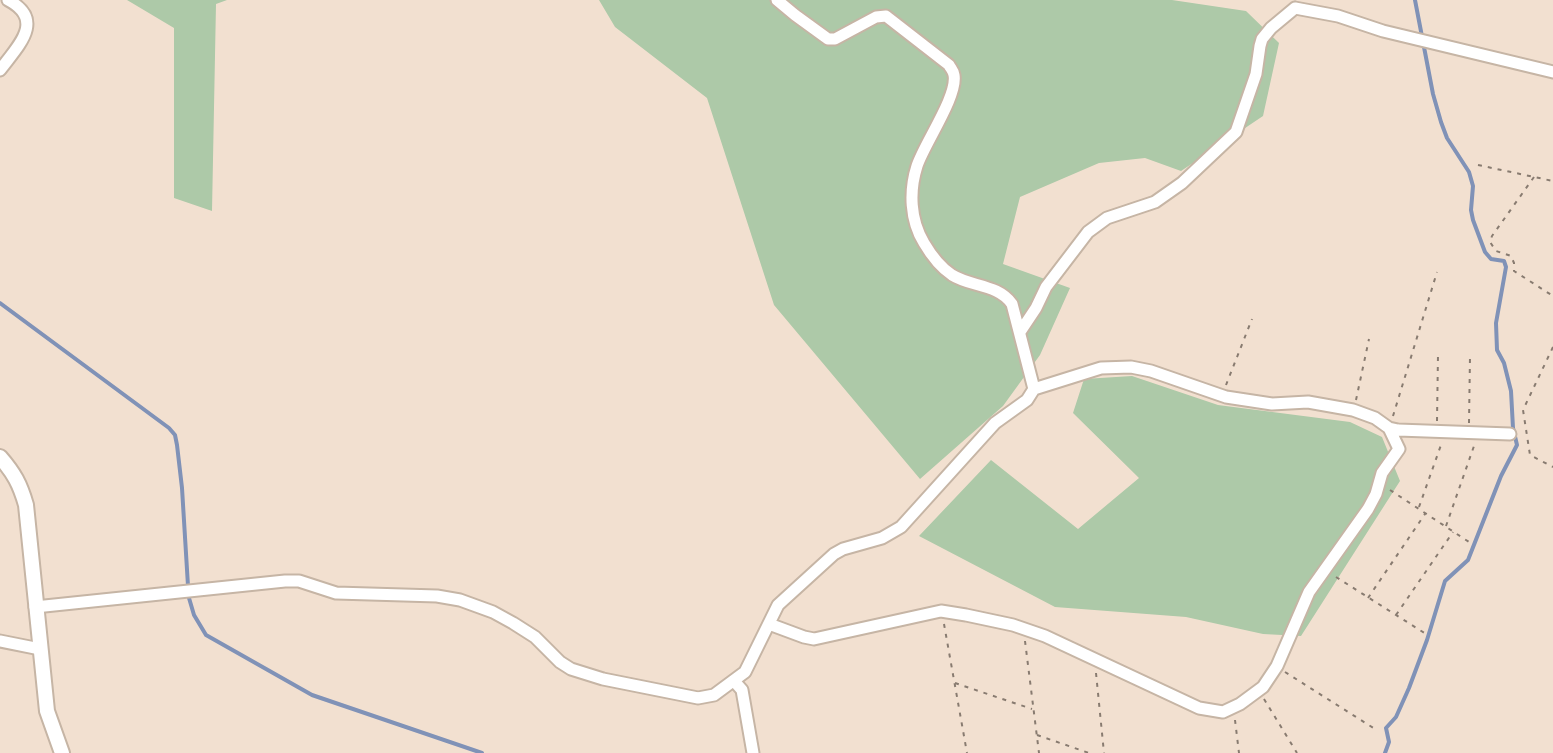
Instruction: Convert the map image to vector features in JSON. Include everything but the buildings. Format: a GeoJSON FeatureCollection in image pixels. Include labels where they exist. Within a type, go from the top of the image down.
{"type":"FeatureCollection","features":[{"type":"Feature","properties":{"kind":"street"},"geometry":{"type":"LineString","coordinates":[[0,70],[26,32],[28,21],[23,11],[8,0]]}},
{"type":"Feature","properties":{"kind":"street"},"geometry":{"type":"LineString","coordinates":[[777,0],[828,39],[835,39],[876,17],[886,16],[949,65],[955,79],[950,97],[918,163],[913,181],[914,221],[938,264],[954,276],[987,286],[1007,297],[1012,304],[1034,389]]}},
{"type":"Feature","properties":{"kind":"street"},"geometry":{"type":"LineString","coordinates":[[1020,332],[1046,287],[1088,232],[1107,218],[1155,202],[1182,183],[1236,132],[1256,74],[1262,39],[1292,4],[1383,31],[1553,72]]}},
{"type":"Feature","properties":{"kind":"street"},"geometry":{"type":"LineString","coordinates":[[35,607],[285,581],[299,581],[336,593],[437,596],[460,600],[493,612],[535,637],[571,669],[603,679],[698,698],[714,695],[745,672],[778,605],[834,554],[882,538],[901,527],[995,423],[1027,400],[1034,389],[1101,368],[1131,367],[1222,396],[1272,404],[1308,402],[1353,410],[1398,430],[1510,434]]}},
{"type":"Feature","properties":{"kind":"street"},"geometry":{"type":"LineString","coordinates":[[769,624],[814,639],[941,611],[1001,622],[1045,636],[1199,708],[1223,712],[1263,687],[1279,660],[1309,592],[1368,509],[1382,473],[1399,449],[1389,428]]}},
{"type":"Feature","properties":{"kind":"street"},"geometry":{"type":"LineString","coordinates":[[0,457],[20,484],[26,505],[47,711],[62,753]]}},
{"type":"Feature","properties":{"kind":"street"},"geometry":{"type":"LineString","coordinates":[[0,641],[40,649]]}},
{"type":"Feature","properties":{"kind":"street"},"geometry":{"type":"LineString","coordinates":[[734,681],[742,690],[753,753]]}},
{"type":"Feature","properties":{"kind":"path"},"geometry":{"type":"LineString","coordinates":[[1478,165],[1553,181]]}},
{"type":"Feature","properties":{"kind":"path"},"geometry":{"type":"LineString","coordinates":[[1534,177],[1490,242],[1496,251],[1511,256],[1514,271],[1553,296]]}},
{"type":"Feature","properties":{"kind":"path"},"geometry":{"type":"LineString","coordinates":[[1389,428],[1437,272]]}},
{"type":"Feature","properties":{"kind":"path"},"geometry":{"type":"LineString","coordinates":[[1222,396],[1252,319]]}},
{"type":"Feature","properties":{"kind":"path"},"geometry":{"type":"LineString","coordinates":[[1353,410],[1369,339]]}},
{"type":"Feature","properties":{"kind":"path"},"geometry":{"type":"LineString","coordinates":[[1553,347],[1523,410],[1530,455],[1553,467]]}},
{"type":"Feature","properties":{"kind":"path"},"geometry":{"type":"LineString","coordinates":[[1418,508],[1441,432],[1438,354]]}},
{"type":"Feature","properties":{"kind":"path"},"geometry":{"type":"LineString","coordinates":[[1446,526],[1473,433],[1470,356]]}},
{"type":"Feature","properties":{"kind":"path"},"geometry":{"type":"LineString","coordinates":[[1379,483],[1469,542]]}},
{"type":"Feature","properties":{"kind":"path"},"geometry":{"type":"LineString","coordinates":[[1368,598],[1425,513]]}},
{"type":"Feature","properties":{"kind":"path"},"geometry":{"type":"LineString","coordinates":[[1396,615],[1454,531]]}},
{"type":"Feature","properties":{"kind":"path"},"geometry":{"type":"LineString","coordinates":[[1325,570],[1426,634]]}},
{"type":"Feature","properties":{"kind":"path"},"geometry":{"type":"LineString","coordinates":[[941,611],[967,753]]}},
{"type":"Feature","properties":{"kind":"path"},"geometry":{"type":"LineString","coordinates":[[1023,628],[1039,753]]}},
{"type":"Feature","properties":{"kind":"path"},"geometry":{"type":"LineString","coordinates":[[1094,660],[1104,753]]}},
{"type":"Feature","properties":{"kind":"path"},"geometry":{"type":"LineString","coordinates":[[1279,660],[1285,672],[1375,729]]}},
{"type":"Feature","properties":{"kind":"path"},"geometry":{"type":"LineString","coordinates":[[954,683],[1033,709]]}},
{"type":"Feature","properties":{"kind":"path"},"geometry":{"type":"LineString","coordinates":[[1262,696],[1297,753]]}},
{"type":"Feature","properties":{"kind":"path"},"geometry":{"type":"LineString","coordinates":[[1233,707],[1239,753]]}},
{"type":"Feature","properties":{"kind":"path"},"geometry":{"type":"LineString","coordinates":[[1037,735],[1089,753]]}},
{"type":"Feature","properties":{"kind":"green space"},"geometry":{"type":"Polygon","coordinates":[[[127,0],[227,0],[216,4],[212,211],[174,198],[174,28],[127,0]]]}},
{"type":"Feature","properties":{"kind":"green space"},"geometry":{"type":"Polygon","coordinates":[[[599,0],[1172,0],[1246,11],[1279,43],[1263,116],[1181,171],[1145,158],[1099,163],[1020,197],[1003,264],[1070,288],[1040,355],[1003,406],[920,479],[774,305],[707,98],[615,27],[599,0]]]}},
{"type":"Feature","properties":{"kind":"green space"},"geometry":{"type":"Polygon","coordinates":[[[1132,376],[1218,405],[1350,422],[1382,437],[1400,481],[1301,636],[1263,634],[1186,617],[1055,607],[919,536],[991,460],[1078,529],[1139,478],[1073,413],[1084,379],[1132,376]]]}},
{"type":"Feature","properties":{"kind":"waterway"},"geometry":{"type":"LineString","coordinates":[[1385,753],[1389,742],[1386,728],[1396,717],[1409,688],[1445,581],[1468,560],[1501,476],[1517,445],[1511,391],[1504,363],[1497,350],[1496,323],[1506,267],[1504,261],[1491,259],[1485,252],[1473,220],[1473,186],[1469,172],[1447,138],[1441,122],[1415,0]]}},
{"type":"Feature","properties":{"kind":"waterway"},"geometry":{"type":"LineString","coordinates":[[0,303],[175,435],[182,488],[188,586]]}},
{"type":"Feature","properties":{"kind":"waterway"},"geometry":{"type":"LineString","coordinates":[[189,598],[194,615],[206,635],[312,695],[482,753]]}}]}
